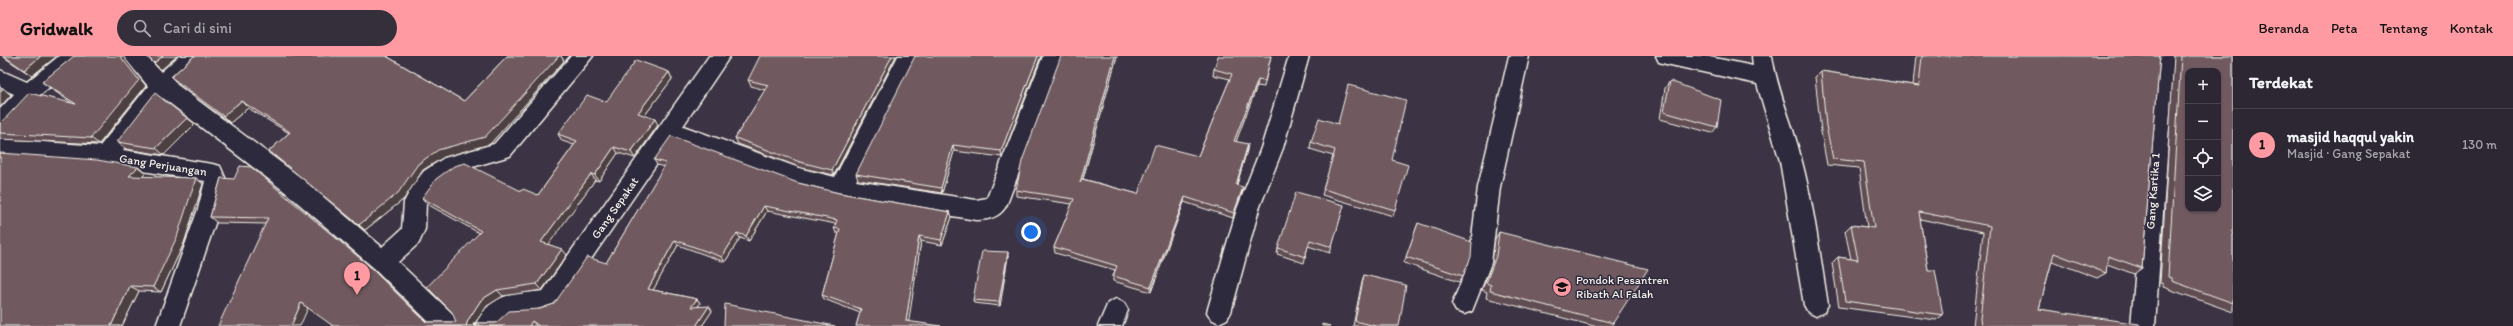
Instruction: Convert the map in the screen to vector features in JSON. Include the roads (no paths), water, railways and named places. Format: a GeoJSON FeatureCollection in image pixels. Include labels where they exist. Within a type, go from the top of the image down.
{"type":"FeatureCollection","features":[{"type":"Feature","properties":{"kind":"street"},"geometry":{"type":"LineString","coordinates":[[0,124],[29,92],[74,56]]}},
{"type":"Feature","properties":{"kind":"street"},"geometry":{"type":"LineString","coordinates":[[133,56],[161,85],[292,184],[382,261],[449,326]]}},
{"type":"Feature","properties":{"kind":"street"},"geometry":{"type":"LineString","coordinates":[[105,156],[161,85],[193,56]]}},
{"type":"Feature","properties":{"kind":"street"},"geometry":{"type":"LineString","coordinates":[[382,261],[409,238],[414,229],[412,211],[418,194],[437,174],[458,162],[489,156],[502,150],[583,56]]}},
{"type":"Feature","properties":{"kind":"street","name":"Gang Sepakat"},"geometry":{"type":"LineString","coordinates":[[487,326],[502,308],[514,303],[541,304],[550,300],[670,130],[720,56]]}},
{"type":"Feature","properties":{"kind":"street"},"geometry":{"type":"LineString","coordinates":[[841,188],[908,56]]}},
{"type":"Feature","properties":{"kind":"street"},"geometry":{"type":"LineString","coordinates":[[670,130],[801,178],[841,188],[976,210],[987,210],[996,204],[1053,56]]}},
{"type":"Feature","properties":{"kind":"street"},"geometry":{"type":"LineString","coordinates":[[1219,312],[1248,209],[1272,148],[1299,56]]}},
{"type":"Feature","properties":{"kind":"street"},"geometry":{"type":"LineString","coordinates":[[1464,304],[1480,263],[1489,187],[1519,56]]}},
{"type":"Feature","properties":{"kind":"street"},"geometry":{"type":"LineString","coordinates":[[1666,56],[1764,66],[1779,111],[1800,197],[1816,305]]}},
{"type":"Feature","properties":{"kind":"street","name":"Gang Kartika 1"},"geometry":{"type":"LineString","coordinates":[[2143,326],[2164,56]]}},
{"type":"Feature","properties":{"kind":"street"},"geometry":{"type":"LineString","coordinates":[[0,78],[29,92]]}},
{"type":"Feature","properties":{"kind":"street","name":"Gang Perjuangan"},"geometry":{"type":"LineString","coordinates":[[0,148],[105,156],[212,173],[216,182],[168,326]]}},
{"type":"Feature","properties":{"kind":"place","name":"Pondok Pesantren Ribath Al Falah"},"geometry":{"type":"Point","coordinates":[1562,287]}},
{"type":"Feature","properties":{"kind":"place","name":"masjid haqqul yakin"},"geometry":{"type":"Point","coordinates":[357,295]}}]}
